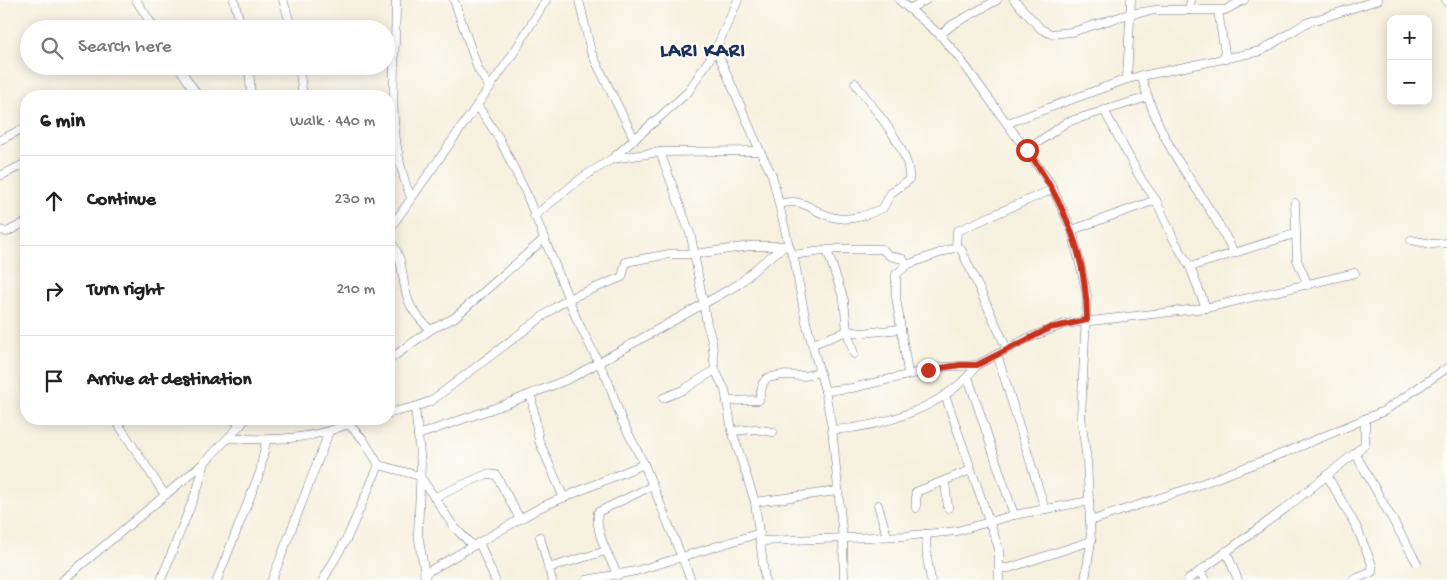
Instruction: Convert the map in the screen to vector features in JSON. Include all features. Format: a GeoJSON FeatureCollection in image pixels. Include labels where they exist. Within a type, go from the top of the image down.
{"type":"FeatureCollection","features":[{"type":"Feature","properties":{"kind":"street"},"geometry":{"type":"LineString","coordinates":[[136,0],[148,20]]}},
{"type":"Feature","properties":{"kind":"street"},"geometry":{"type":"LineString","coordinates":[[234,0],[240,20]]}},
{"type":"Feature","properties":{"kind":"street"},"geometry":{"type":"LineString","coordinates":[[283,0],[289,20]]}},
{"type":"Feature","properties":{"kind":"street"},"geometry":{"type":"LineString","coordinates":[[395,27],[396,0]]}},
{"type":"Feature","properties":{"kind":"street"},"geometry":{"type":"LineString","coordinates":[[454,0],[478,69],[490,88]]}},
{"type":"Feature","properties":{"kind":"street"},"geometry":{"type":"LineString","coordinates":[[395,221],[490,88],[546,0]]}},
{"type":"Feature","properties":{"kind":"street"},"geometry":{"type":"LineString","coordinates":[[579,0],[591,52],[634,138]]}},
{"type":"Feature","properties":{"kind":"street"},"geometry":{"type":"LineString","coordinates":[[534,216],[583,177],[612,159],[688,92],[716,49],[738,0]]}},
{"type":"Feature","properties":{"kind":"street"},"geometry":{"type":"LineString","coordinates":[[899,0],[940,35],[1008,123],[1053,189],[1072,230],[1084,275],[1087,296],[1081,418],[1087,461],[1091,541],[1085,580]]}},
{"type":"Feature","properties":{"kind":"street"},"geometry":{"type":"LineString","coordinates":[[909,9],[926,0]]}},
{"type":"Feature","properties":{"kind":"street"},"geometry":{"type":"LineString","coordinates":[[940,35],[952,25],[996,0]]}},
{"type":"Feature","properties":{"kind":"street"},"geometry":{"type":"LineString","coordinates":[[1014,0],[1041,29],[1052,34],[1072,32],[1129,14],[1156,10],[1225,10],[1244,0]]}},
{"type":"Feature","properties":{"kind":"street"},"geometry":{"type":"LineString","coordinates":[[1127,79],[1131,0]]}},
{"type":"Feature","properties":{"kind":"street"},"geometry":{"type":"LineString","coordinates":[[1190,10],[1191,0]]}},
{"type":"Feature","properties":{"kind":"street"},"geometry":{"type":"LineString","coordinates":[[1008,123],[1141,75],[1261,51],[1306,23],[1378,0]]}},
{"type":"Feature","properties":{"kind":"street"},"geometry":{"type":"LineString","coordinates":[[1218,11],[1226,58]]}},
{"type":"Feature","properties":{"kind":"street"},"geometry":{"type":"LineString","coordinates":[[716,49],[772,175],[780,204],[786,246],[792,255],[825,391],[832,430],[843,539],[844,580]]}},
{"type":"Feature","properties":{"kind":"street"},"geometry":{"type":"LineString","coordinates":[[184,75],[194,90]]}},
{"type":"Feature","properties":{"kind":"street"},"geometry":{"type":"LineString","coordinates":[[250,75],[251,90]]}},
{"type":"Feature","properties":{"kind":"street"},"geometry":{"type":"LineString","coordinates":[[300,75],[302,90]]}},
{"type":"Feature","properties":{"kind":"street"},"geometry":{"type":"LineString","coordinates":[[393,75],[393,90]]}},
{"type":"Feature","properties":{"kind":"street"},"geometry":{"type":"LineString","coordinates":[[1141,75],[1148,97],[1182,166],[1195,184],[1234,253]]}},
{"type":"Feature","properties":{"kind":"street"},"geometry":{"type":"LineString","coordinates":[[780,204],[796,201],[834,218],[851,219],[883,208],[890,192],[909,180],[902,152],[893,135],[855,84]]}},
{"type":"Feature","properties":{"kind":"street"},"geometry":{"type":"LineString","coordinates":[[1027,150],[1067,122],[1148,97]]}},
{"type":"Feature","properties":{"kind":"street"},"geometry":{"type":"LineString","coordinates":[[477,105],[499,138],[526,193],[568,299],[608,381],[628,435],[644,464],[691,580]]}},
{"type":"Feature","properties":{"kind":"street"},"geometry":{"type":"LineString","coordinates":[[1104,110],[1141,179],[1156,200],[1174,240],[1190,267],[1206,308]]}},
{"type":"Feature","properties":{"kind":"street"},"geometry":{"type":"LineString","coordinates":[[0,140],[20,130]]}},
{"type":"Feature","properties":{"kind":"street"},"geometry":{"type":"LineString","coordinates":[[395,138],[405,183],[411,198]]}},
{"type":"Feature","properties":{"kind":"street"},"geometry":{"type":"LineString","coordinates":[[612,159],[660,152],[760,151]]}},
{"type":"Feature","properties":{"kind":"street"},"geometry":{"type":"LineString","coordinates":[[660,152],[689,228],[712,341],[715,370],[725,390],[732,431],[755,502],[765,580]]}},
{"type":"Feature","properties":{"kind":"street"},"geometry":{"type":"LineString","coordinates":[[0,176],[20,166]]}},
{"type":"Feature","properties":{"kind":"street"},"geometry":{"type":"LineString","coordinates":[[956,247],[957,230],[1053,189]]}},
{"type":"Feature","properties":{"kind":"street"},"geometry":{"type":"LineString","coordinates":[[1072,230],[1156,200]]}},
{"type":"Feature","properties":{"kind":"street"},"geometry":{"type":"LineString","coordinates":[[1295,204],[1294,234],[1297,260],[1308,285]]}},
{"type":"Feature","properties":{"kind":"street"},"geometry":{"type":"LineString","coordinates":[[0,230],[7,232],[20,225]]}},
{"type":"Feature","properties":{"kind":"street"},"geometry":{"type":"LineString","coordinates":[[1190,267],[1294,234]]}},
{"type":"Feature","properties":{"kind":"street"},"geometry":{"type":"LineString","coordinates":[[395,356],[430,330],[454,318],[545,238]]}},
{"type":"Feature","properties":{"kind":"street"},"geometry":{"type":"LineString","coordinates":[[1412,240],[1432,244],[1447,243]]}},
{"type":"Feature","properties":{"kind":"street"},"geometry":{"type":"LineString","coordinates":[[395,412],[415,408],[431,401],[516,334],[568,299],[622,277],[626,262],[669,254],[695,254],[750,246],[786,246]]}},
{"type":"Feature","properties":{"kind":"street"},"geometry":{"type":"LineString","coordinates":[[418,435],[531,395],[571,378],[739,284],[786,246]]}},
{"type":"Feature","properties":{"kind":"street"},"geometry":{"type":"LineString","coordinates":[[908,374],[896,297],[896,277],[907,265],[956,247],[961,249],[1007,349]]}},
{"type":"Feature","properties":{"kind":"street"},"geometry":{"type":"LineString","coordinates":[[395,248],[403,267],[409,302],[430,330]]}},
{"type":"Feature","properties":{"kind":"street"},"geometry":{"type":"LineString","coordinates":[[792,255],[827,250],[882,248],[890,256],[904,259],[907,265]]}},
{"type":"Feature","properties":{"kind":"street"},"geometry":{"type":"LineString","coordinates":[[827,250],[844,300],[847,331],[854,354]]}},
{"type":"Feature","properties":{"kind":"street"},"geometry":{"type":"LineString","coordinates":[[832,430],[889,421],[945,395],[968,377],[977,365],[1050,328],[1087,320],[1206,308],[1355,273]]}},
{"type":"Feature","properties":{"kind":"street"},"geometry":{"type":"LineString","coordinates":[[813,344],[847,331],[862,333],[901,330]]}},
{"type":"Feature","properties":{"kind":"street"},"geometry":{"type":"LineString","coordinates":[[997,354],[1046,508]]}},
{"type":"Feature","properties":{"kind":"street"},"geometry":{"type":"LineString","coordinates":[[825,391],[852,388],[942,367],[977,365]]}},
{"type":"Feature","properties":{"kind":"street"},"geometry":{"type":"LineString","coordinates":[[1090,521],[1190,488],[1289,451],[1384,411],[1447,368]]}},
{"type":"Feature","properties":{"kind":"street"},"geometry":{"type":"LineString","coordinates":[[663,398],[683,390],[715,370]]}},
{"type":"Feature","properties":{"kind":"street"},"geometry":{"type":"LineString","coordinates":[[727,401],[759,400],[763,383],[767,378],[774,376],[805,376],[819,372]]}},
{"type":"Feature","properties":{"kind":"street"},"geometry":{"type":"LineString","coordinates":[[968,377],[1014,515]]}},
{"type":"Feature","properties":{"kind":"street"},"geometry":{"type":"LineString","coordinates":[[531,395],[539,441],[564,498]]}},
{"type":"Feature","properties":{"kind":"street"},"geometry":{"type":"LineString","coordinates":[[945,395],[999,549],[999,580]]}},
{"type":"Feature","properties":{"kind":"street"},"geometry":{"type":"LineString","coordinates":[[415,408],[420,476],[418,534],[425,577],[476,544],[520,519],[644,464]]}},
{"type":"Feature","properties":{"kind":"street"},"geometry":{"type":"LineString","coordinates":[[1188,580],[1328,477],[1356,453],[1365,444],[1365,419]]}},
{"type":"Feature","properties":{"kind":"street"},"geometry":{"type":"LineString","coordinates":[[119,425],[165,495]]}},
{"type":"Feature","properties":{"kind":"street"},"geometry":{"type":"LineString","coordinates":[[64,580],[204,462],[228,438],[234,425]]}},
{"type":"Feature","properties":{"kind":"street"},"geometry":{"type":"LineString","coordinates":[[228,438],[266,441],[329,432],[340,425]]}},
{"type":"Feature","properties":{"kind":"street"},"geometry":{"type":"LineString","coordinates":[[348,425],[363,439],[378,465],[420,476],[454,527],[476,544],[495,580]]}},
{"type":"Feature","properties":{"kind":"street"},"geometry":{"type":"LineString","coordinates":[[732,431],[756,428],[773,432]]}},
{"type":"Feature","properties":{"kind":"street"},"geometry":{"type":"LineString","coordinates":[[272,580],[329,432]]}},
{"type":"Feature","properties":{"kind":"street"},"geometry":{"type":"LineString","coordinates":[[217,580],[260,472],[266,441]]}},
{"type":"Feature","properties":{"kind":"street"},"geometry":{"type":"LineString","coordinates":[[1356,453],[1418,562]]}},
{"type":"Feature","properties":{"kind":"street"},"geometry":{"type":"LineString","coordinates":[[161,580],[198,487],[204,462]]}},
{"type":"Feature","properties":{"kind":"street"},"geometry":{"type":"LineString","coordinates":[[323,580],[347,538],[378,465]]}},
{"type":"Feature","properties":{"kind":"street"},"geometry":{"type":"LineString","coordinates":[[916,508],[916,492],[971,470]]}},
{"type":"Feature","properties":{"kind":"street"},"geometry":{"type":"LineString","coordinates":[[435,497],[487,474],[496,474],[520,519]]}},
{"type":"Feature","properties":{"kind":"street"},"geometry":{"type":"LineString","coordinates":[[1328,477],[1357,528],[1372,565],[1372,572],[1353,580]]}},
{"type":"Feature","properties":{"kind":"street"},"geometry":{"type":"LineString","coordinates":[[945,482],[948,508]]}},
{"type":"Feature","properties":{"kind":"street"},"geometry":{"type":"LineString","coordinates":[[618,575],[606,551],[598,512],[652,486]]}},
{"type":"Feature","properties":{"kind":"street"},"geometry":{"type":"LineString","coordinates":[[755,502],[837,491]]}},
{"type":"Feature","properties":{"kind":"street"},"geometry":{"type":"LineString","coordinates":[[586,580],[606,579],[682,557],[761,538],[843,539],[957,531],[1014,515],[1089,501]]}},
{"type":"Feature","properties":{"kind":"street"},"geometry":{"type":"LineString","coordinates":[[878,505],[887,536]]}},
{"type":"Feature","properties":{"kind":"street"},"geometry":{"type":"LineString","coordinates":[[926,534],[927,558],[931,580]]}},
{"type":"Feature","properties":{"kind":"street"},"geometry":{"type":"LineString","coordinates":[[540,537],[552,580]]}},
{"type":"Feature","properties":{"kind":"street"},"geometry":{"type":"LineString","coordinates":[[1000,568],[1009,568],[1091,541]]}},
{"type":"Feature","properties":{"kind":"street"},"geometry":{"type":"LineString","coordinates":[[548,568],[606,551]]}},
{"type":"Feature","properties":{"kind":"street"},"geometry":{"type":"LineString","coordinates":[[1226,551],[1238,580]]}},
{"type":"Feature","properties":{"kind":"street"},"geometry":{"type":"LineString","coordinates":[[1200,571],[1206,580]]}},
{"type":"Feature","properties":{"kind":"district","name":"LARI KARI"},"geometry":{"type":"Point","coordinates":[703,49]}},
{"type":"Feature","properties":{"kind":"route"},"geometry":{"type":"LineString","coordinates":[[928,370],[960,365],[977,365],[1050,328],[1087,320],[1087,296],[1084,275],[1072,230],[1050,183],[1027,150]]}}]}
